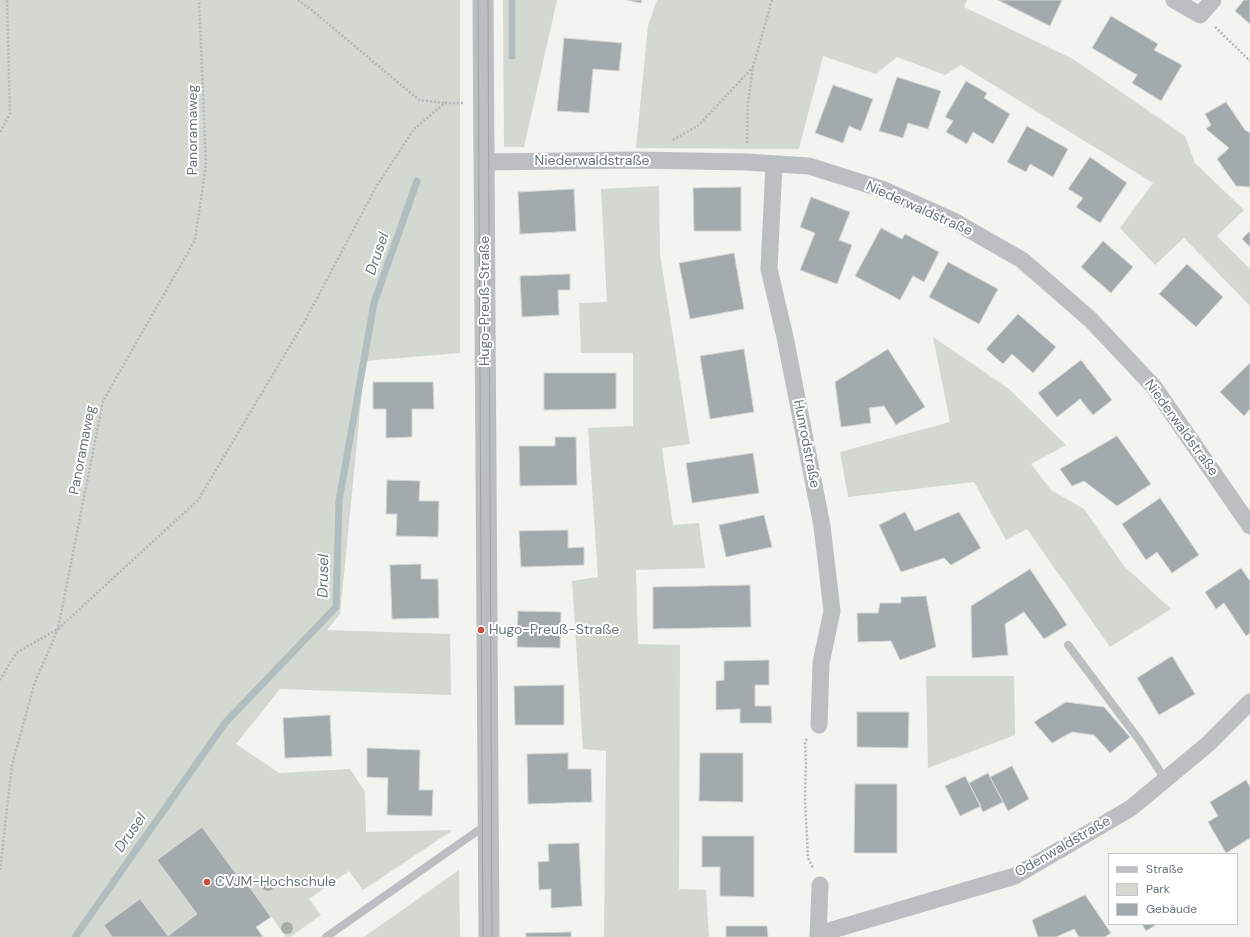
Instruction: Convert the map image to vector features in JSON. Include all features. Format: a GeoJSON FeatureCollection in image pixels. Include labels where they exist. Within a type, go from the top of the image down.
{"type":"FeatureCollection","features":[{"type":"Feature","properties":{"kind":"street","name":"Hugo-Preuß-Straße"},"geometry":{"type":"LineString","coordinates":[[483,0],[489,937]]}},
{"type":"Feature","properties":{"kind":"street"},"geometry":{"type":"LineString","coordinates":[[1174,0],[1200,15],[1213,0]]}},
{"type":"Feature","properties":{"kind":"street","name":"Niederwaldstraße"},"geometry":{"type":"LineString","coordinates":[[484,162],[637,160],[746,162],[809,166],[882,189],[954,221],[1022,260],[1092,320],[1154,387],[1250,526]]}},
{"type":"Feature","properties":{"kind":"street","name":"Hunrodstraße"},"geometry":{"type":"LineString","coordinates":[[774,164],[769,269],[785,337],[822,526],[832,611],[821,663],[819,725]]}},
{"type":"Feature","properties":{"kind":"street","name":"Odenwaldstraße"},"geometry":{"type":"LineString","coordinates":[[818,936],[1015,876],[1131,808],[1208,744],[1250,702]]}},
{"type":"Feature","properties":{"kind":"street"},"geometry":{"type":"LineString","coordinates":[[818,936],[820,885]]}},
{"type":"Feature","properties":{"kind":"lane"},"geometry":{"type":"LineString","coordinates":[[1068,645],[1140,741],[1165,779]]}},
{"type":"Feature","properties":{"kind":"lane"},"geometry":{"type":"LineString","coordinates":[[326,937],[488,824]]}},
{"type":"Feature","properties":{"kind":"path"},"geometry":{"type":"LineString","coordinates":[[0,132],[10,114],[7,0]]}},
{"type":"Feature","properties":{"kind":"path","name":"Panoramaweg"},"geometry":{"type":"LineString","coordinates":[[0,870],[12,765],[35,682],[58,629],[103,401],[195,240],[206,165],[199,0]]}},
{"type":"Feature","properties":{"kind":"path"},"geometry":{"type":"LineString","coordinates":[[298,0],[419,100],[445,103],[484,102]]}},
{"type":"Feature","properties":{"kind":"path"},"geometry":{"type":"LineString","coordinates":[[746,162],[748,103],[753,67],[772,0]]}},
{"type":"Feature","properties":{"kind":"path"},"geometry":{"type":"LineString","coordinates":[[1200,15],[1214,26],[1250,61]]}},
{"type":"Feature","properties":{"kind":"path"},"geometry":{"type":"LineString","coordinates":[[672,141],[699,125],[753,67]]}},
{"type":"Feature","properties":{"kind":"path"},"geometry":{"type":"LineString","coordinates":[[0,680],[16,653],[58,629],[198,500],[306,319],[376,187],[414,129],[445,103]]}},
{"type":"Feature","properties":{"kind":"path"},"geometry":{"type":"LineString","coordinates":[[806,762],[805,799],[808,858],[820,885]]}},
{"type":"Feature","properties":{"kind":"green space"},"geometry":{"type":"Polygon","coordinates":[[[0,0],[460,0],[460,353],[365,361],[340,614],[327,630],[450,634],[451,695],[280,689],[236,744],[279,773],[350,769],[365,792],[366,832],[453,830],[363,890],[349,871],[309,899],[321,915],[290,937],[286,937],[245,881],[242,882],[202,827],[157,860],[197,914],[168,936],[140,899],[104,925],[112,937],[0,937],[0,0]]]}},
{"type":"Feature","properties":{"kind":"green space"},"geometry":{"type":"Polygon","coordinates":[[[503,0],[557,0],[524,147],[504,147],[503,0]]]}},
{"type":"Feature","properties":{"kind":"green space"},"geometry":{"type":"Polygon","coordinates":[[[657,0],[967,0],[964,7],[1073,59],[1185,136],[1195,163],[1244,210],[1217,236],[1250,269],[1250,306],[1184,238],[1155,265],[1120,228],[1153,183],[961,65],[945,75],[897,57],[876,74],[823,56],[799,149],[636,148],[648,26],[657,0]]]}},
{"type":"Feature","properties":{"kind":"green space"},"geometry":{"type":"Polygon","coordinates":[[[659,186],[660,254],[690,444],[662,448],[673,525],[699,523],[705,568],[636,570],[638,644],[680,645],[679,889],[706,890],[709,937],[604,937],[606,751],[583,749],[572,581],[598,577],[588,428],[633,426],[633,353],[581,353],[579,303],[607,302],[601,189],[659,186]]]}},
{"type":"Feature","properties":{"kind":"green space"},"geometry":{"type":"Polygon","coordinates":[[[933,337],[1009,389],[1066,445],[1031,464],[1051,490],[1084,509],[1124,566],[1171,609],[1110,647],[1027,529],[1006,540],[974,482],[848,497],[840,452],[950,422],[933,337]]]}},
{"type":"Feature","properties":{"kind":"green space"},"geometry":{"type":"Polygon","coordinates":[[[926,676],[1014,676],[1015,735],[928,768],[926,676]]]}},
{"type":"Feature","properties":{"kind":"green space"},"geometry":{"type":"Polygon","coordinates":[[[459,870],[460,937],[364,937],[459,870]]]}},
{"type":"Feature","properties":{"kind":"building"},"geometry":{"type":"Polygon","coordinates":[[[627,0],[642,0],[641,3],[627,0]]]}},
{"type":"Feature","properties":{"kind":"building"},"geometry":{"type":"Polygon","coordinates":[[[998,0],[1062,0],[1050,26],[998,0]]]}},
{"type":"Feature","properties":{"kind":"building"},"geometry":{"type":"Polygon","coordinates":[[[1244,0],[1250,0],[1250,24],[1235,11],[1244,0]]]}},
{"type":"Feature","properties":{"kind":"building"},"geometry":{"type":"Polygon","coordinates":[[[1111,16],[1158,44],[1154,50],[1182,65],[1161,101],[1132,83],[1137,75],[1092,48],[1111,16]]]}},
{"type":"Feature","properties":{"kind":"building"},"geometry":{"type":"Polygon","coordinates":[[[564,38],[622,43],[619,71],[593,69],[589,113],[557,111],[564,38]]]}},
{"type":"Feature","properties":{"kind":"building"},"geometry":{"type":"Polygon","coordinates":[[[897,77],[941,91],[928,129],[908,123],[903,138],[879,131],[897,77]]]}},
{"type":"Feature","properties":{"kind":"building"},"geometry":{"type":"Polygon","coordinates":[[[966,81],[987,93],[984,98],[1010,114],[993,144],[973,132],[967,144],[946,132],[953,121],[945,117],[966,81]]]}},
{"type":"Feature","properties":{"kind":"building"},"geometry":{"type":"Polygon","coordinates":[[[833,85],[873,99],[861,131],[849,126],[843,143],[815,133],[833,85]]]}},
{"type":"Feature","properties":{"kind":"building"},"geometry":{"type":"Polygon","coordinates":[[[1226,102],[1245,130],[1250,133],[1250,187],[1236,186],[1217,159],[1229,148],[1206,129],[1211,125],[1205,114],[1226,102]]]}},
{"type":"Feature","properties":{"kind":"building"},"geometry":{"type":"Polygon","coordinates":[[[1027,126],[1068,149],[1053,177],[1030,164],[1026,172],[1007,162],[1027,126]]]}},
{"type":"Feature","properties":{"kind":"building"},"geometry":{"type":"Polygon","coordinates":[[[1090,157],[1127,183],[1100,223],[1076,207],[1083,198],[1068,189],[1090,157]]]}},
{"type":"Feature","properties":{"kind":"building"},"geometry":{"type":"Polygon","coordinates":[[[741,187],[741,231],[694,231],[693,188],[741,187]]]}},
{"type":"Feature","properties":{"kind":"building"},"geometry":{"type":"Polygon","coordinates":[[[574,189],[576,231],[520,234],[518,192],[574,189]]]}},
{"type":"Feature","properties":{"kind":"building"},"geometry":{"type":"Polygon","coordinates":[[[811,197],[850,212],[839,240],[852,245],[837,284],[800,270],[815,233],[800,227],[811,197]]]}},
{"type":"Feature","properties":{"kind":"building"},"geometry":{"type":"Polygon","coordinates":[[[881,228],[902,239],[905,234],[939,252],[924,282],[913,276],[900,300],[855,276],[881,228]]]}},
{"type":"Feature","properties":{"kind":"building"},"geometry":{"type":"Polygon","coordinates":[[[1250,231],[1250,247],[1242,239],[1250,231]]]}},
{"type":"Feature","properties":{"kind":"building"},"geometry":{"type":"Polygon","coordinates":[[[1103,241],[1133,267],[1111,293],[1081,267],[1103,241]]]}},
{"type":"Feature","properties":{"kind":"building"},"geometry":{"type":"Polygon","coordinates":[[[734,253],[744,309],[690,319],[679,263],[734,253]]]}},
{"type":"Feature","properties":{"kind":"building"},"geometry":{"type":"Polygon","coordinates":[[[948,262],[998,289],[979,324],[929,297],[948,262]]]}},
{"type":"Feature","properties":{"kind":"building"},"geometry":{"type":"Polygon","coordinates":[[[1187,264],[1223,297],[1196,327],[1159,294],[1187,264]]]}},
{"type":"Feature","properties":{"kind":"building"},"geometry":{"type":"Polygon","coordinates":[[[570,274],[570,290],[558,290],[559,315],[522,317],[520,276],[570,274]]]}},
{"type":"Feature","properties":{"kind":"building"},"geometry":{"type":"Polygon","coordinates":[[[1018,314],[1056,347],[1033,373],[1012,354],[1003,364],[986,349],[1018,314]]]}},
{"type":"Feature","properties":{"kind":"building"},"geometry":{"type":"Polygon","coordinates":[[[744,349],[754,412],[710,419],[700,356],[744,349]]]}},
{"type":"Feature","properties":{"kind":"building"},"geometry":{"type":"Polygon","coordinates":[[[888,349],[925,407],[896,425],[884,406],[869,408],[871,423],[841,427],[835,382],[888,349]]]}},
{"type":"Feature","properties":{"kind":"building"},"geometry":{"type":"Polygon","coordinates":[[[1081,360],[1112,400],[1093,415],[1080,399],[1057,417],[1038,393],[1081,360]]]}},
{"type":"Feature","properties":{"kind":"building"},"geometry":{"type":"Polygon","coordinates":[[[1250,363],[1250,409],[1244,416],[1220,392],[1250,363]]]}},
{"type":"Feature","properties":{"kind":"building"},"geometry":{"type":"Polygon","coordinates":[[[544,373],[616,373],[616,409],[544,410],[544,373]]]}},
{"type":"Feature","properties":{"kind":"building"},"geometry":{"type":"Polygon","coordinates":[[[373,382],[433,382],[434,409],[412,409],[412,437],[386,438],[386,409],[373,409],[373,382]]]}},
{"type":"Feature","properties":{"kind":"building"},"geometry":{"type":"Polygon","coordinates":[[[1117,436],[1151,484],[1117,506],[1084,481],[1072,486],[1060,469],[1117,436]]]}},
{"type":"Feature","properties":{"kind":"building"},"geometry":{"type":"Polygon","coordinates":[[[555,437],[576,437],[577,485],[520,486],[519,446],[555,446],[555,437]]]}},
{"type":"Feature","properties":{"kind":"building"},"geometry":{"type":"Polygon","coordinates":[[[753,453],[759,493],[692,503],[686,463],[753,453]]]}},
{"type":"Feature","properties":{"kind":"building"},"geometry":{"type":"Polygon","coordinates":[[[387,480],[420,481],[419,501],[439,501],[438,537],[396,536],[397,514],[386,514],[387,480]]]}},
{"type":"Feature","properties":{"kind":"building"},"geometry":{"type":"Polygon","coordinates":[[[1160,498],[1199,555],[1172,573],[1157,552],[1146,560],[1122,524],[1160,498]]]}},
{"type":"Feature","properties":{"kind":"building"},"geometry":{"type":"Polygon","coordinates":[[[905,512],[915,531],[959,512],[981,548],[951,565],[944,558],[901,572],[879,525],[905,512]]]}},
{"type":"Feature","properties":{"kind":"building"},"geometry":{"type":"Polygon","coordinates":[[[764,515],[772,547],[726,557],[719,525],[764,515]]]}},
{"type":"Feature","properties":{"kind":"building"},"geometry":{"type":"Polygon","coordinates":[[[568,530],[568,548],[584,547],[584,565],[521,567],[519,531],[568,530]]]}},
{"type":"Feature","properties":{"kind":"building"},"geometry":{"type":"Polygon","coordinates":[[[421,564],[421,579],[438,579],[439,618],[392,619],[390,565],[421,564]]]}},
{"type":"Feature","properties":{"kind":"building"},"geometry":{"type":"Polygon","coordinates":[[[1241,568],[1250,581],[1250,633],[1246,636],[1224,603],[1216,609],[1205,592],[1241,568]]]}},
{"type":"Feature","properties":{"kind":"building"},"geometry":{"type":"Polygon","coordinates":[[[1030,569],[1067,625],[1044,639],[1024,612],[1005,624],[1008,655],[972,658],[971,606],[1030,569]]]}},
{"type":"Feature","properties":{"kind":"building"},"geometry":{"type":"Polygon","coordinates":[[[750,585],[751,627],[653,629],[653,587],[750,585]]]}},
{"type":"Feature","properties":{"kind":"building"},"geometry":{"type":"Polygon","coordinates":[[[926,596],[936,647],[900,660],[891,641],[858,642],[857,613],[878,613],[880,603],[901,603],[901,597],[926,596]]]}},
{"type":"Feature","properties":{"kind":"building"},"geometry":{"type":"Polygon","coordinates":[[[518,611],[561,612],[560,648],[517,647],[518,611]]]}},
{"type":"Feature","properties":{"kind":"building"},"geometry":{"type":"Polygon","coordinates":[[[1172,656],[1195,694],[1159,715],[1137,678],[1172,656]]]}},
{"type":"Feature","properties":{"kind":"building"},"geometry":{"type":"Polygon","coordinates":[[[769,660],[769,685],[755,685],[755,706],[771,706],[772,723],[740,723],[740,709],[716,710],[716,681],[724,680],[724,661],[769,660]]]}},
{"type":"Feature","properties":{"kind":"building"},"geometry":{"type":"Polygon","coordinates":[[[564,685],[564,725],[515,725],[514,686],[564,685]]]}},
{"type":"Feature","properties":{"kind":"building"},"geometry":{"type":"Polygon","coordinates":[[[1066,702],[1104,707],[1130,737],[1110,753],[1094,735],[1072,732],[1052,743],[1034,722],[1066,702]]]}},
{"type":"Feature","properties":{"kind":"building"},"geometry":{"type":"Polygon","coordinates":[[[857,712],[909,712],[908,748],[857,747],[857,712]]]}},
{"type":"Feature","properties":{"kind":"building"},"geometry":{"type":"Polygon","coordinates":[[[330,715],[332,756],[285,758],[283,718],[330,715]]]}},
{"type":"Feature","properties":{"kind":"building"},"geometry":{"type":"Polygon","coordinates":[[[367,748],[420,750],[419,790],[433,790],[432,816],[387,815],[388,778],[367,777],[367,748]]]}},
{"type":"Feature","properties":{"kind":"building"},"geometry":{"type":"Polygon","coordinates":[[[568,753],[568,769],[591,769],[592,802],[528,804],[527,754],[568,753]]]}},
{"type":"Feature","properties":{"kind":"building"},"geometry":{"type":"Polygon","coordinates":[[[700,753],[743,753],[743,802],[699,801],[700,753]]]}},
{"type":"Feature","properties":{"kind":"building"},"geometry":{"type":"Polygon","coordinates":[[[1012,766],[1029,799],[1008,811],[990,777],[1012,766]]]}},
{"type":"Feature","properties":{"kind":"building"},"geometry":{"type":"Polygon","coordinates":[[[988,773],[1003,802],[983,812],[969,783],[988,773]]]}},
{"type":"Feature","properties":{"kind":"building"},"geometry":{"type":"Polygon","coordinates":[[[965,776],[981,806],[960,816],[945,786],[965,776]]]}},
{"type":"Feature","properties":{"kind":"building"},"geometry":{"type":"Polygon","coordinates":[[[1246,780],[1250,787],[1250,838],[1226,853],[1208,822],[1218,816],[1210,802],[1246,780]]]}},
{"type":"Feature","properties":{"kind":"building"},"geometry":{"type":"Polygon","coordinates":[[[855,784],[897,784],[897,853],[854,853],[855,784]]]}},
{"type":"Feature","properties":{"kind":"building","name":"CVJM-Hochschule"},"geometry":{"type":"Polygon","coordinates":[[[202,827],[242,882],[245,881],[271,917],[256,927],[263,937],[112,937],[104,925],[140,899],[168,936],[197,914],[157,860],[202,827]]]}},
{"type":"Feature","properties":{"kind":"building"},"geometry":{"type":"Polygon","coordinates":[[[702,836],[754,836],[754,897],[720,896],[720,867],[702,867],[702,836]]]}},
{"type":"Feature","properties":{"kind":"building"},"geometry":{"type":"Polygon","coordinates":[[[579,843],[582,906],[551,908],[551,889],[539,890],[538,862],[549,861],[548,844],[579,843]]]}},
{"type":"Feature","properties":{"kind":"building"},"geometry":{"type":"Polygon","coordinates":[[[1085,895],[1111,933],[1105,937],[1079,937],[1074,929],[1056,937],[1038,937],[1032,920],[1085,895]]]}},
{"type":"Feature","properties":{"kind":"building"},"geometry":{"type":"Polygon","coordinates":[[[1143,925],[1155,925],[1146,931],[1143,925]]]}},
{"type":"Feature","properties":{"kind":"building"},"geometry":{"type":"Polygon","coordinates":[[[726,926],[767,926],[768,937],[726,937],[726,926]]]}},
{"type":"Feature","properties":{"kind":"building"},"geometry":{"type":"Polygon","coordinates":[[[571,932],[571,937],[526,937],[526,933],[571,932]]]}},
{"type":"Feature","properties":{"kind":"waterway","name":"Drusel"},"geometry":{"type":"LineString","coordinates":[[512,0],[512,56]]}},
{"type":"Feature","properties":{"kind":"waterway","name":"Drusel"},"geometry":{"type":"LineString","coordinates":[[75,937],[225,723],[336,607],[339,501],[374,303],[417,181]]}},
{"type":"Feature","properties":{"kind":"tram line"},"geometry":{"type":"LineString","coordinates":[[478,0],[483,937]]}},
{"type":"Feature","properties":{"kind":"tram line"},"geometry":{"type":"LineString","coordinates":[[488,0],[492,937]]}},
{"type":"Feature","properties":{"kind":"place","name":"Hugo-Preuß-Straße"},"geometry":{"type":"Point","coordinates":[481,630]}},
{"type":"Feature","properties":{"kind":"place","name":"CVJM-Hochschule"},"geometry":{"type":"Point","coordinates":[207,882]}}]}
